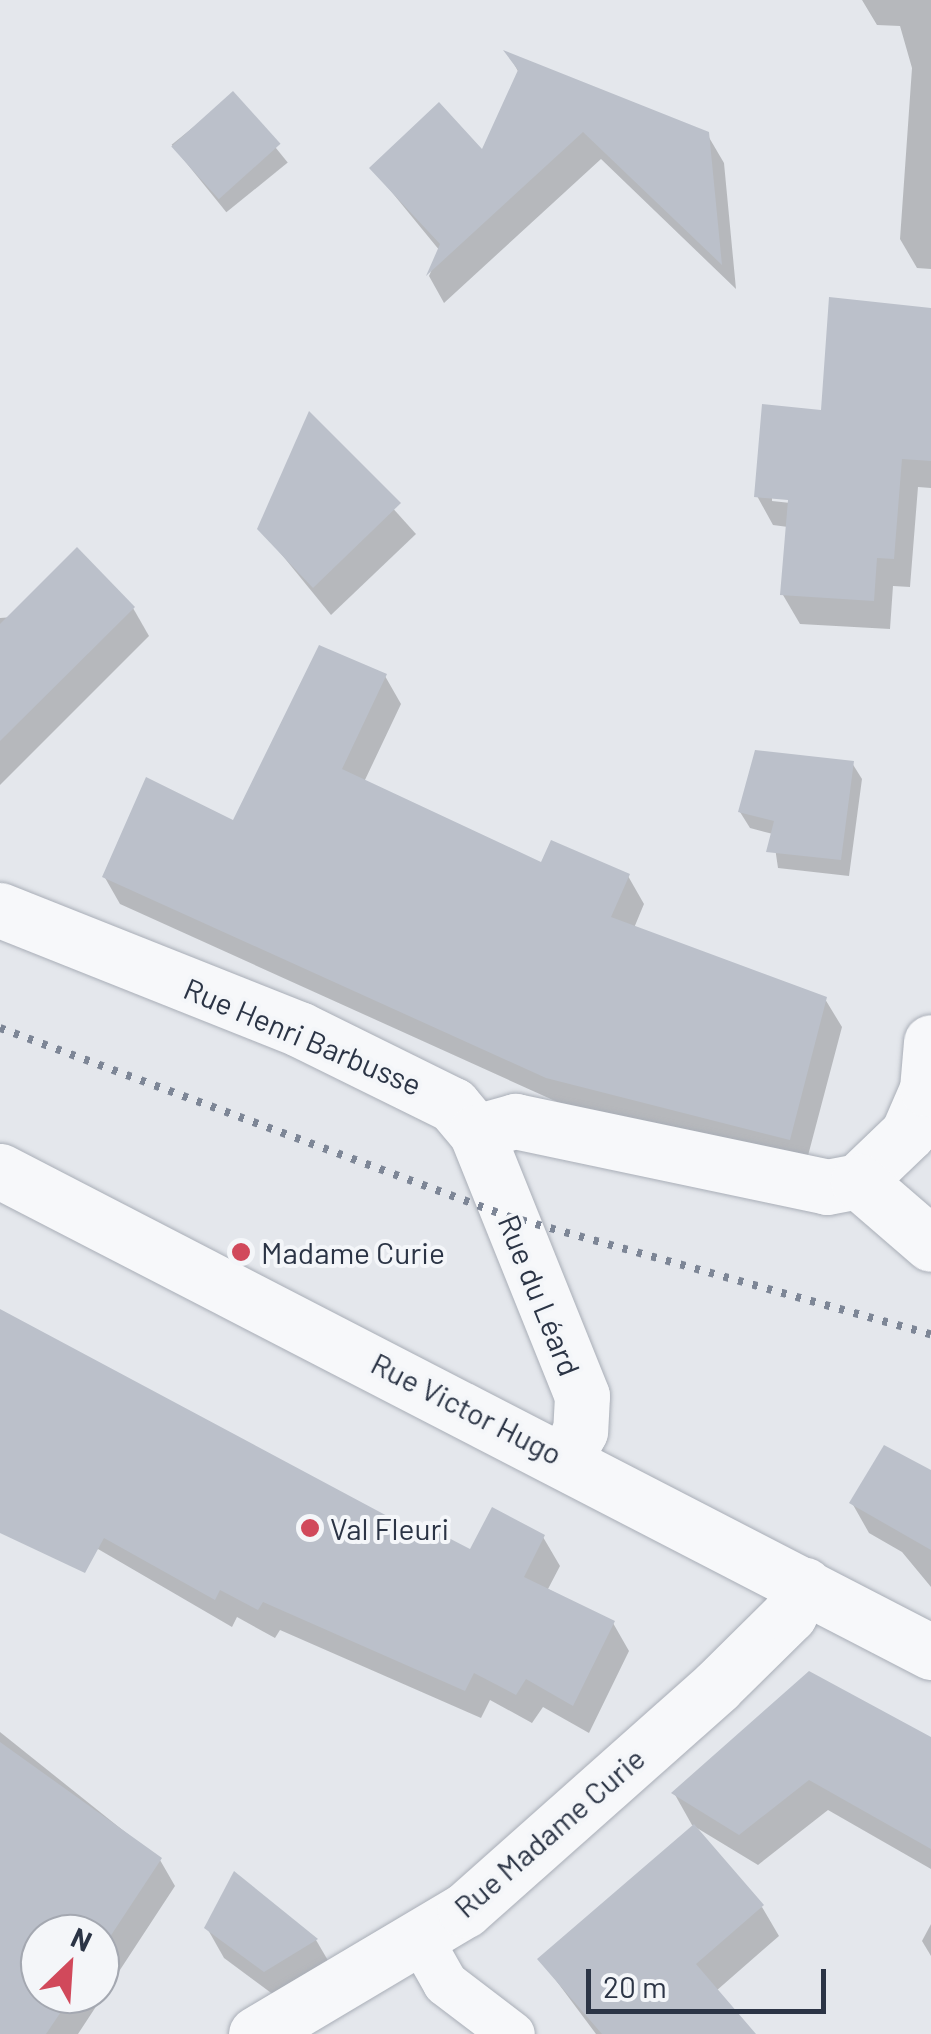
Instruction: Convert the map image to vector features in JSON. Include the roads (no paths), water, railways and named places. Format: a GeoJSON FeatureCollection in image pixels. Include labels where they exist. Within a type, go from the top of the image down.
{"type":"FeatureCollection","features":[{"type":"Feature","properties":{"kind":"street","name":"Rue Henri Barbusse"},"geometry":{"type":"LineString","coordinates":[[0,910],[423,1085],[476,1132]]}},
{"type":"Feature","properties":{"kind":"street"},"geometry":{"type":"LineString","coordinates":[[476,1132],[514,1121],[827,1187],[858,1180],[908,1133],[927,1089],[931,1042]]}},
{"type":"Feature","properties":{"kind":"street","name":"Rue du Léard"},"geometry":{"type":"LineString","coordinates":[[476,1132],[582,1396],[580,1431],[565,1458]]}},
{"type":"Feature","properties":{"kind":"street","name":"Rue Victor Hugo"},"geometry":{"type":"LineString","coordinates":[[0,1172],[565,1458],[931,1652]]}},
{"type":"Feature","properties":{"kind":"street"},"geometry":{"type":"LineString","coordinates":[[858,1180],[931,1244]]}},
{"type":"Feature","properties":{"kind":"street","name":"Rue Madame Curie"},"geometry":{"type":"LineString","coordinates":[[256,2034],[464,1910],[716,1687],[789,1615],[804,1585]]}},
{"type":"Feature","properties":{"kind":"lane"},"geometry":{"type":"LineString","coordinates":[[419,1937],[446,1984],[512,2034]]}},
{"type":"Feature","properties":{"kind":"railway"},"geometry":{"type":"LineString","coordinates":[[0,1028],[507,1216],[931,1334]]}},
{"type":"Feature","properties":{"kind":"place","name":"Madame Curie"},"geometry":{"type":"Point","coordinates":[241,1252]}},
{"type":"Feature","properties":{"kind":"place","name":"Val Fleuri"},"geometry":{"type":"Point","coordinates":[310,1528]}}]}
